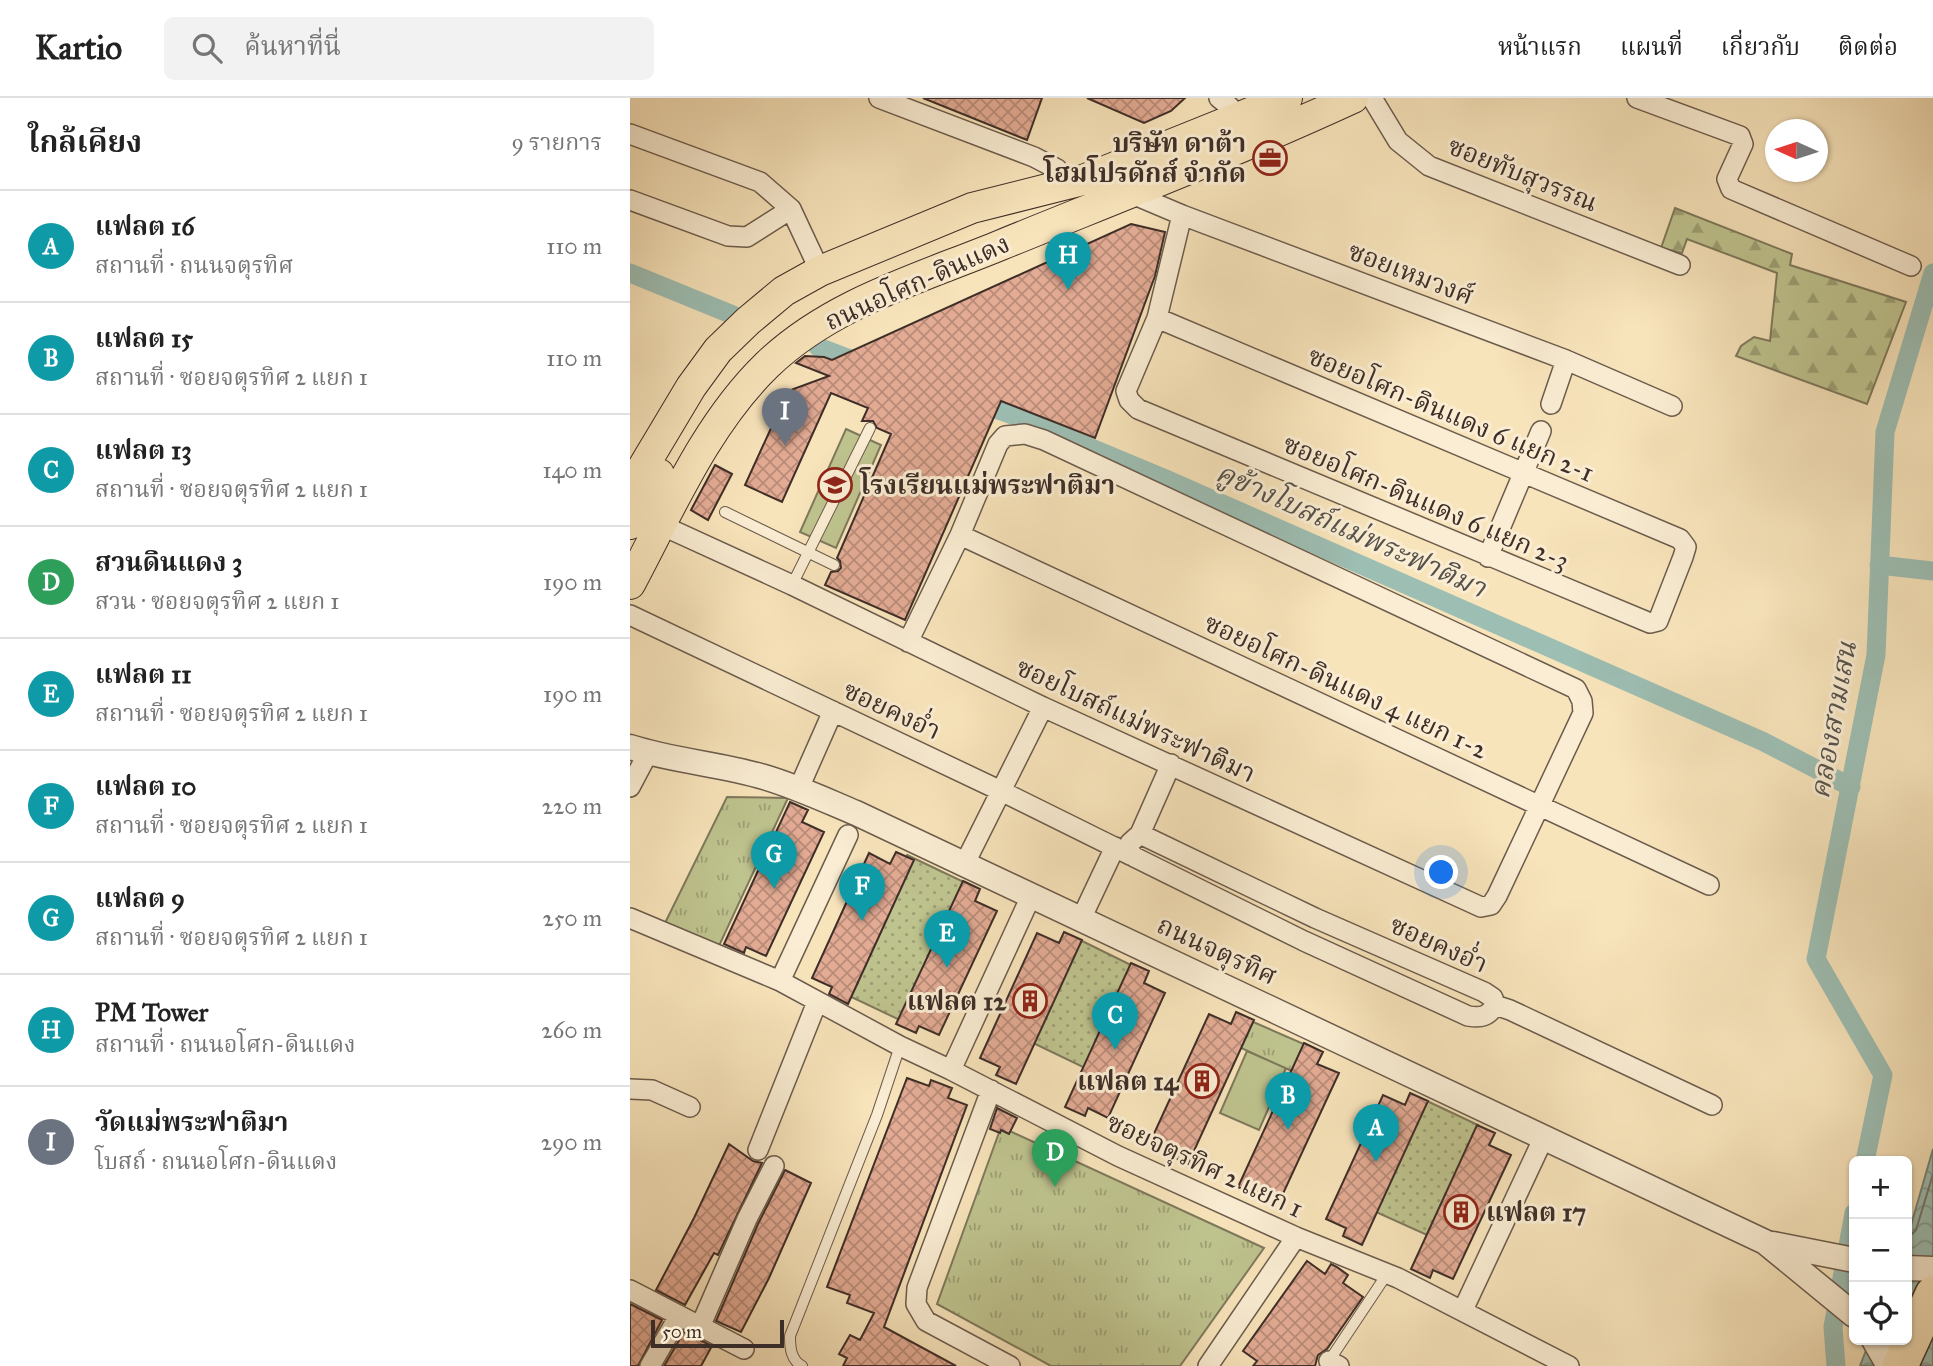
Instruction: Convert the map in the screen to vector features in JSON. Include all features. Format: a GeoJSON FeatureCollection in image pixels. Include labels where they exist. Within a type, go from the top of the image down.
{"type":"FeatureCollection","features":[{"type":"Feature","properties":{"kind":"highway"},"geometry":{"type":"LineString","coordinates":[[1900,1366],[1933,1294]]}},
{"type":"Feature","properties":{"kind":"highway"},"geometry":{"type":"LineString","coordinates":[[1926,1366],[1933,1344]]}},
{"type":"Feature","properties":{"kind":"main road","name":"ถนนอโศก-ดินแดง"},"geometry":{"type":"LineString","coordinates":[[630,584],[700,453],[744,389],[768,363],[814,327],[877,295],[1130,193],[1353,98]]}},
{"type":"Feature","properties":{"kind":"main road","name":"ถนนอโศก-ดินแดง"},"geometry":{"type":"LineString","coordinates":[[630,489],[684,398],[718,350],[784,291],[820,271],[971,208],[1072,184],[1227,109],[1283,99]]}},
{"type":"Feature","properties":{"kind":"main road"},"geometry":{"type":"LineString","coordinates":[[630,524],[709,392],[747,348],[783,317],[824,291],[1072,184]]}},
{"type":"Feature","properties":{"kind":"street"},"geometry":{"type":"LineString","coordinates":[[878,98],[1034,157],[1057,169],[1072,184]]}},
{"type":"Feature","properties":{"kind":"street","name":"ซอยทับสุวรรณ"},"geometry":{"type":"LineString","coordinates":[[1372,98],[1398,141],[1429,166],[1680,265]]}},
{"type":"Feature","properties":{"kind":"street"},"geometry":{"type":"LineString","coordinates":[[1637,98],[1741,136],[1743,144],[1727,179],[1731,189],[1911,266]]}},
{"type":"Feature","properties":{"kind":"street"},"geometry":{"type":"LineString","coordinates":[[630,134],[760,182],[791,209],[820,271]]}},
{"type":"Feature","properties":{"kind":"street","name":"ซอยเหมวงศ์"},"geometry":{"type":"LineString","coordinates":[[1130,193],[1566,360],[1672,406]]}},
{"type":"Feature","properties":{"kind":"street"},"geometry":{"type":"LineString","coordinates":[[630,200],[739,238],[747,237],[791,209]]}},
{"type":"Feature","properties":{"kind":"street"},"geometry":{"type":"LineString","coordinates":[[1157,318],[1182,215]]}},
{"type":"Feature","properties":{"kind":"street","name":"ซอยอโศก-ดินแดง 6 แยก 2-3"},"geometry":{"type":"LineString","coordinates":[[1157,318],[1126,391],[1129,400],[1138,409],[1650,623],[1658,621],[1673,584]]}},
{"type":"Feature","properties":{"kind":"street","name":"ซอยอโศก-ดินแดง 6 แยก 2-1"},"geometry":{"type":"LineString","coordinates":[[1157,318],[1680,539],[1686,547],[1673,584]]}},
{"type":"Feature","properties":{"kind":"street"},"geometry":{"type":"LineString","coordinates":[[1551,404],[1566,360]]}},
{"type":"Feature","properties":{"kind":"street"},"geometry":{"type":"LineString","coordinates":[[1488,557],[1541,431]]}},
{"type":"Feature","properties":{"kind":"street"},"geometry":{"type":"LineString","coordinates":[[908,642],[920,604],[960,535],[998,444],[1005,436],[1025,434],[1045,440],[1576,688],[1582,701],[1583,713],[1539,805]]}},
{"type":"Feature","properties":{"kind":"street","name":"ซอยโบสถ์แม่พระฟาติมา"},"geometry":{"type":"LineString","coordinates":[[661,525],[792,585],[1043,707],[1481,907],[1490,905],[1497,896],[1539,805]]}},
{"type":"Feature","properties":{"kind":"street","name":"ซอยอโศก-ดินแดง 4 แยก 1-2"},"geometry":{"type":"LineString","coordinates":[[960,535],[1709,885]]}},
{"type":"Feature","properties":{"kind":"street","name":"ซอยคงอ่ำ"},"geometry":{"type":"LineString","coordinates":[[630,615],[1001,791],[1304,941],[1468,1016],[1480,1018],[1490,1014],[1495,1005],[1493,998],[1484,992],[1315,918],[1140,834]]}},
{"type":"Feature","properties":{"kind":"street"},"geometry":{"type":"LineString","coordinates":[[964,865],[1043,707]]}},
{"type":"Feature","properties":{"kind":"street"},"geometry":{"type":"LineString","coordinates":[[799,788],[833,711]]}},
{"type":"Feature","properties":{"kind":"street"},"geometry":{"type":"LineString","coordinates":[[630,787],[639,750]]}},
{"type":"Feature","properties":{"kind":"street","name":"ถนนจตุรทิศ"},"geometry":{"type":"LineString","coordinates":[[639,750],[762,776],[799,788],[1765,1242],[1849,1311]]}},
{"type":"Feature","properties":{"kind":"street"},"geometry":{"type":"LineString","coordinates":[[1081,919],[1122,851],[1140,834],[1171,764]]}},
{"type":"Feature","properties":{"kind":"street"},"geometry":{"type":"LineString","coordinates":[[780,981],[848,835]]}},
{"type":"Feature","properties":{"kind":"street"},"geometry":{"type":"LineString","coordinates":[[951,1070],[1031,896]]}},
{"type":"Feature","properties":{"kind":"street","name":"ซอยจตุรทิศ 2 แยก 1"},"geometry":{"type":"LineString","coordinates":[[630,918],[780,981],[900,1046],[1118,1156],[1296,1237],[1387,1274],[1463,1310],[1569,1366]]}},
{"type":"Feature","properties":{"kind":"street"},"geometry":{"type":"LineString","coordinates":[[1304,941],[1315,918]]}},
{"type":"Feature","properties":{"kind":"street"},"geometry":{"type":"LineString","coordinates":[[758,1150],[817,1002]]}},
{"type":"Feature","properties":{"kind":"street"},"geometry":{"type":"LineString","coordinates":[[1495,1005],[1712,1105]]}},
{"type":"Feature","properties":{"kind":"street"},"geometry":{"type":"LineString","coordinates":[[630,1089],[652,1090],[690,1107]]}},
{"type":"Feature","properties":{"kind":"street"},"geometry":{"type":"LineString","coordinates":[[991,1090],[917,1288],[916,1304],[926,1321],[1010,1366]]}},
{"type":"Feature","properties":{"kind":"street"},"geometry":{"type":"LineString","coordinates":[[1463,1310],[1544,1137]]}},
{"type":"Feature","properties":{"kind":"street"},"geometry":{"type":"LineString","coordinates":[[700,1327],[747,1219],[774,1166]]}},
{"type":"Feature","properties":{"kind":"street"},"geometry":{"type":"LineString","coordinates":[[1208,1366],[1296,1237]]}},
{"type":"Feature","properties":{"kind":"street","name":"ถนนจตุรทิศ"},"geometry":{"type":"LineString","coordinates":[[1765,1242],[1849,1259]]}},
{"type":"Feature","properties":{"kind":"street"},"geometry":{"type":"LineString","coordinates":[[1912,1268],[1933,1269]]}},
{"type":"Feature","properties":{"kind":"street"},"geometry":{"type":"LineString","coordinates":[[630,1290],[744,1349]]}},
{"type":"Feature","properties":{"kind":"street"},"geometry":{"type":"LineString","coordinates":[[650,1366],[679,1315]]}},
{"type":"Feature","properties":{"kind":"street"},"geometry":{"type":"LineString","coordinates":[[1877,1345],[1889,1366]]}},
{"type":"Feature","properties":{"kind":"lane"},"geometry":{"type":"LineString","coordinates":[[792,585],[870,428]]}},
{"type":"Feature","properties":{"kind":"lane"},"geometry":{"type":"LineString","coordinates":[[725,512],[834,565]]}},
{"type":"Feature","properties":{"kind":"lane"},"geometry":{"type":"LineString","coordinates":[[802,1366],[790,1350],[790,1336],[877,1115],[900,1046]]}},
{"type":"Feature","properties":{"kind":"lane"},"geometry":{"type":"LineString","coordinates":[[1331,1364],[1387,1274]]}},
{"type":"Feature","properties":{"kind":"green space"},"geometry":{"type":"Polygon","coordinates":[[[1675,208],[1792,254],[1790,265],[1906,302],[1867,404],[1736,356],[1741,346],[1754,337],[1770,341],[1777,273],[1687,239],[1682,253],[1661,248],[1675,208]]]}},
{"type":"Feature","properties":{"kind":"green space"},"geometry":{"type":"Polygon","coordinates":[[[846,429],[881,445],[836,548],[800,532],[846,429]]]}},
{"type":"Feature","properties":{"kind":"green space"},"geometry":{"type":"Polygon","coordinates":[[[727,797],[788,798],[718,948],[665,923],[727,797]]]}},
{"type":"Feature","properties":{"kind":"green space"},"geometry":{"type":"Polygon","coordinates":[[[907,855],[968,884],[904,1022],[843,993],[907,855]]]}},
{"type":"Feature","properties":{"kind":"green space"},"geometry":{"type":"Polygon","coordinates":[[[1078,939],[1135,967],[1087,1069],[1029,1041],[1078,939]]]}},
{"type":"Feature","properties":{"kind":"green space"},"geometry":{"type":"Polygon","coordinates":[[[1251,1021],[1306,1045],[1294,1072],[1239,1047],[1251,1021]]]}},
{"type":"Feature","properties":{"kind":"green space"},"geometry":{"type":"Polygon","coordinates":[[[1247,1051],[1286,1068],[1259,1130],[1220,1113],[1247,1051]]]}},
{"type":"Feature","properties":{"kind":"green space"},"geometry":{"type":"Polygon","coordinates":[[[1427,1101],[1478,1125],[1427,1235],[1376,1212],[1427,1101]]]}},
{"type":"Feature","properties":{"kind":"green space"},"geometry":{"type":"Polygon","coordinates":[[[1001,1127],[1264,1248],[1180,1366],[1051,1366],[937,1304],[1001,1127]]]}},
{"type":"Feature","properties":{"kind":"water"},"geometry":{"type":"Polygon","coordinates":[[[1933,1149],[1933,1366],[1860,1366],[1868,1345],[1912,1345],[1912,1222],[1933,1149]]]}},
{"type":"Feature","properties":{"kind":"building"},"geometry":{"type":"Polygon","coordinates":[[[923,98],[1042,98],[1027,140],[923,98]]]}},
{"type":"Feature","properties":{"kind":"building"},"geometry":{"type":"Polygon","coordinates":[[[1087,98],[1185,98],[1171,111],[1144,123],[1087,98]]]}},
{"type":"Feature","properties":{"kind":"building"},"geometry":{"type":"Polygon","coordinates":[[[1131,224],[1165,232],[1155,276],[1095,438],[1001,401],[905,620],[825,585],[831,572],[841,568],[837,558],[891,434],[877,428],[873,421],[862,421],[868,408],[831,393],[782,502],[745,485],[788,391],[829,376],[796,363],[805,356],[832,360],[1131,224]]]}},
{"type":"Feature","properties":{"kind":"building"},"geometry":{"type":"Polygon","coordinates":[[[715,465],[732,474],[708,520],[691,510],[715,465]]]}},
{"type":"Feature","properties":{"kind":"building"},"geometry":{"type":"Polygon","coordinates":[[[790,802],[808,810],[802,822],[824,832],[766,956],[746,947],[744,953],[724,944],[790,802]]]}},
{"type":"Feature","properties":{"kind":"building"},"geometry":{"type":"Polygon","coordinates":[[[896,852],[914,860],[848,1004],[829,994],[832,987],[812,978],[869,853],[890,864],[896,852]]]}},
{"type":"Feature","properties":{"kind":"building"},"geometry":{"type":"Polygon","coordinates":[[[963,881],[980,889],[975,901],[997,911],[939,1035],[919,1026],[916,1033],[896,1024],[963,881]]]}},
{"type":"Feature","properties":{"kind":"building","name":"แฟลต 12"},"geometry":{"type":"Polygon","coordinates":[[[1064,932],[1082,940],[1016,1084],[996,1075],[1000,1067],[980,1058],[1037,933],[1059,943],[1064,932]]]}},
{"type":"Feature","properties":{"kind":"building"},"geometry":{"type":"Polygon","coordinates":[[[1131,963],[1149,971],[1144,983],[1165,993],[1108,1118],[1088,1108],[1085,1116],[1065,1107],[1131,963]]]}},
{"type":"Feature","properties":{"kind":"building","name":"แฟลต 14"},"geometry":{"type":"Polygon","coordinates":[[[1236,1012],[1254,1020],[1188,1164],[1168,1155],[1172,1147],[1152,1138],[1209,1014],[1231,1024],[1236,1012]]]}},
{"type":"Feature","properties":{"kind":"building"},"geometry":{"type":"Polygon","coordinates":[[[1304,1043],[1323,1052],[1317,1064],[1339,1073],[1281,1198],[1261,1188],[1258,1196],[1238,1187],[1304,1043]]]}},
{"type":"Feature","properties":{"kind":"building"},"geometry":{"type":"Polygon","coordinates":[[[907,1078],[929,1086],[931,1080],[952,1088],[948,1098],[967,1105],[884,1327],[956,1366],[843,1366],[847,1358],[839,1354],[850,1335],[860,1340],[874,1313],[847,1303],[850,1295],[827,1287],[907,1078]]]}},
{"type":"Feature","properties":{"kind":"building"},"geometry":{"type":"Polygon","coordinates":[[[1410,1093],[1428,1101],[1362,1245],[1343,1236],[1346,1228],[1326,1219],[1383,1095],[1405,1105],[1410,1093]]]}},
{"type":"Feature","properties":{"kind":"building"},"geometry":{"type":"Polygon","coordinates":[[[997,1108],[1017,1118],[1009,1134],[990,1129],[997,1108]]]}},
{"type":"Feature","properties":{"kind":"building","name":"แฟลต 17"},"geometry":{"type":"Polygon","coordinates":[[[1477,1125],[1495,1133],[1489,1145],[1511,1155],[1453,1279],[1433,1270],[1430,1278],[1411,1269],[1477,1125]]]}},
{"type":"Feature","properties":{"kind":"building"},"geometry":{"type":"Polygon","coordinates":[[[729,1144],[753,1161],[762,1163],[718,1255],[714,1253],[685,1305],[656,1290],[729,1144]]]}},
{"type":"Feature","properties":{"kind":"building"},"geometry":{"type":"Polygon","coordinates":[[[785,1170],[811,1183],[769,1278],[741,1332],[716,1321],[758,1224],[785,1170]]]}},
{"type":"Feature","properties":{"kind":"building"},"geometry":{"type":"Polygon","coordinates":[[[1307,1261],[1325,1274],[1331,1264],[1337,1267],[1348,1275],[1343,1283],[1363,1297],[1327,1349],[1318,1355],[1315,1366],[1253,1366],[1257,1361],[1243,1351],[1307,1261]]]}},
{"type":"Feature","properties":{"kind":"building"},"geometry":{"type":"Polygon","coordinates":[[[630,1304],[662,1320],[638,1366],[630,1366],[630,1304]]]}},
{"type":"Feature","properties":{"kind":"building"},"geometry":{"type":"Polygon","coordinates":[[[684,1332],[712,1346],[701,1366],[664,1366],[684,1332]]]}},
{"type":"Feature","properties":{"kind":"waterway","name":"คูข้างโบสถ์แม่พระฟาติมา"},"geometry":{"type":"LineString","coordinates":[[630,273],[733,315]]}},
{"type":"Feature","properties":{"kind":"waterway","name":"คลองสามเสน"},"geometry":{"type":"LineString","coordinates":[[1866,1156],[1883,1075],[1816,959],[1876,655],[1885,432],[1933,273]]}},
{"type":"Feature","properties":{"kind":"waterway","name":"คูข้างโบสถ์แม่พระฟาติมา"},"geometry":{"type":"LineString","coordinates":[[818,347],[863,364]]}},
{"type":"Feature","properties":{"kind":"waterway","name":"คูข้างโบสถ์แม่พระฟาติมา"},"geometry":{"type":"LineString","coordinates":[[975,402],[1168,480],[1762,741],[1851,787]]}},
{"type":"Feature","properties":{"kind":"waterway"},"geometry":{"type":"LineString","coordinates":[[1879,565],[1933,571]]}},
{"type":"Feature","properties":{"kind":"waterway","name":"คลองสามเสน"},"geometry":{"type":"LineString","coordinates":[[1836,1366],[1833,1327],[1853,1219]]}},
{"type":"Feature","properties":{"kind":"place","name":"บริษัท ดาต้า โฮมโปรดักส์ จำกัด"},"geometry":{"type":"Point","coordinates":[1270,158]}},
{"type":"Feature","properties":{"kind":"place","name":"PM Tower"},"geometry":{"type":"Point","coordinates":[1068,290]}},
{"type":"Feature","properties":{"kind":"place","name":"วัดแม่พระฟาติมา"},"geometry":{"type":"Point","coordinates":[785,446]}},
{"type":"Feature","properties":{"kind":"place","name":"โรงเรียนแม่พระฟาติมา"},"geometry":{"type":"Point","coordinates":[835,485]}},
{"type":"Feature","properties":{"kind":"place","name":"แฟลต 9"},"geometry":{"type":"Point","coordinates":[774,889]}},
{"type":"Feature","properties":{"kind":"place","name":"แฟลต 10"},"geometry":{"type":"Point","coordinates":[862,921]}},
{"type":"Feature","properties":{"kind":"place","name":"แฟลต 11"},"geometry":{"type":"Point","coordinates":[947,968]}},
{"type":"Feature","properties":{"kind":"place","name":"แฟลต 12"},"geometry":{"type":"Point","coordinates":[1030,1001]}},
{"type":"Feature","properties":{"kind":"place","name":"แฟลต 13"},"geometry":{"type":"Point","coordinates":[1115,1050]}},
{"type":"Feature","properties":{"kind":"place","name":"แฟลต 14"},"geometry":{"type":"Point","coordinates":[1202,1081]}},
{"type":"Feature","properties":{"kind":"place","name":"แฟลต 15"},"geometry":{"type":"Point","coordinates":[1288,1130]}},
{"type":"Feature","properties":{"kind":"place","name":"แฟลต 16"},"geometry":{"type":"Point","coordinates":[1376,1162]}},
{"type":"Feature","properties":{"kind":"place","name":"สวนดินแดง 3"},"geometry":{"type":"Point","coordinates":[1055,1187]}},
{"type":"Feature","properties":{"kind":"place","name":"แฟลต 17"},"geometry":{"type":"Point","coordinates":[1461,1212]}}]}
